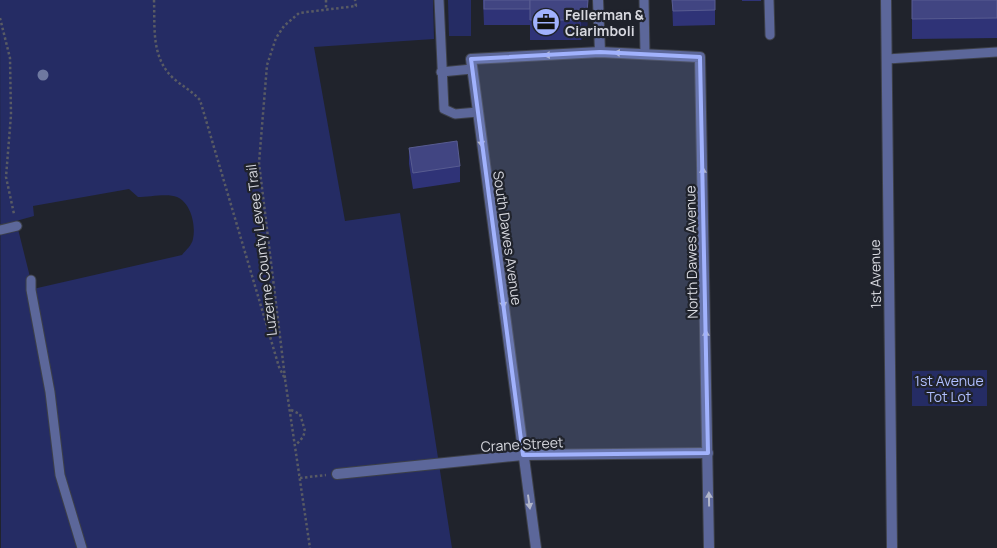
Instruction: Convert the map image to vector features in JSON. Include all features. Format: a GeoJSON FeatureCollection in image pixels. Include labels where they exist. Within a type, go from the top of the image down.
{"type":"FeatureCollection","features":[{"type":"Feature","properties":{"kind":"street"},"geometry":{"type":"LineString","coordinates":[[472,69],[471,59],[600,52],[598,0]]}},
{"type":"Feature","properties":{"kind":"street","name":"1st Avenue"},"geometry":{"type":"LineString","coordinates":[[886,0],[892,548]]}},
{"type":"Feature","properties":{"kind":"street","name":"North Dawes Avenue"},"geometry":{"type":"LineString","coordinates":[[600,52],[700,57],[709,548]]}},
{"type":"Feature","properties":{"kind":"street","name":"South Dawes Avenue"},"geometry":{"type":"LineString","coordinates":[[472,69],[536,548]]}},
{"type":"Feature","properties":{"kind":"street","name":"Crane Street"},"geometry":{"type":"LineString","coordinates":[[337,474],[523,455],[708,452]]}},
{"type":"Feature","properties":{"kind":"lane"},"geometry":{"type":"LineString","coordinates":[[439,0],[444,109],[454,114],[478,112]]}},
{"type":"Feature","properties":{"kind":"lane"},"geometry":{"type":"LineString","coordinates":[[644,0],[645,54]]}},
{"type":"Feature","properties":{"kind":"lane"},"geometry":{"type":"LineString","coordinates":[[769,0],[770,35]]}},
{"type":"Feature","properties":{"kind":"lane"},"geometry":{"type":"LineString","coordinates":[[887,59],[997,52]]}},
{"type":"Feature","properties":{"kind":"lane"},"geometry":{"type":"LineString","coordinates":[[441,72],[472,69]]}},
{"type":"Feature","properties":{"kind":"lane"},"geometry":{"type":"LineString","coordinates":[[0,230],[17,226]]}},
{"type":"Feature","properties":{"kind":"lane"},"geometry":{"type":"LineString","coordinates":[[31,280],[30,290],[50,392],[60,475],[82,548]]}},
{"type":"Feature","properties":{"kind":"path","name":"Luzerne County Levee Trail"},"geometry":{"type":"LineString","coordinates":[[154,0],[155,41],[160,61],[174,80],[193,92],[200,100],[279,368],[285,378]]}},
{"type":"Feature","properties":{"kind":"path"},"geometry":{"type":"LineString","coordinates":[[326,0],[326,8]]}},
{"type":"Feature","properties":{"kind":"path","name":"Luzerne County Levee Trail"},"geometry":{"type":"LineString","coordinates":[[310,548],[285,378],[285,364],[259,163],[267,66],[270,50],[284,26],[299,13],[326,8],[356,6],[355,0]]}},
{"type":"Feature","properties":{"kind":"path"},"geometry":{"type":"LineString","coordinates":[[0,18],[10,58],[11,115],[6,177],[17,226]]}},
{"type":"Feature","properties":{"kind":"path"},"geometry":{"type":"LineString","coordinates":[[290,410],[300,414],[304,421],[303,437],[296,445]]}},
{"type":"Feature","properties":{"kind":"path"},"geometry":{"type":"LineString","coordinates":[[300,478],[317,476]]}},
{"type":"Feature","properties":{"kind":"highlighted area"},"geometry":{"type":"Polygon","coordinates":[[[600,52],[700,57],[708,453],[523,455],[471,59],[600,52]]]}},
{"type":"Feature","properties":{"kind":"green space"},"geometry":{"type":"Polygon","coordinates":[[[0,0],[433,0],[434,39],[314,47],[345,221],[400,213],[452,548],[1,548],[0,0]],[[129,189],[33,206],[34,216],[16,221],[33,289],[182,255],[191,243],[194,233],[193,221],[186,204],[173,196],[138,197],[129,189]]]}},
{"type":"Feature","properties":{"kind":"green space"},"geometry":{"type":"Polygon","coordinates":[[[448,0],[471,0],[471,36],[449,36],[448,0]]]}},
{"type":"Feature","properties":{"kind":"green space","name":"1st Avenue Tot Lot"},"geometry":{"type":"Polygon","coordinates":[[[987,370],[987,406],[912,406],[912,371],[987,370]]]}},
{"type":"Feature","properties":{"kind":"building"},"geometry":{"type":"Polygon","coordinates":[[[484,0],[530,0],[530,9],[484,9],[484,0]]]}},
{"type":"Feature","properties":{"kind":"building"},"geometry":{"type":"Polygon","coordinates":[[[530,0],[588,0],[587,12],[581,20],[530,20],[530,0]]]}},
{"type":"Feature","properties":{"kind":"building"},"geometry":{"type":"Polygon","coordinates":[[[672,0],[715,0],[715,10],[673,11],[672,0]]]}},
{"type":"Feature","properties":{"kind":"building"},"geometry":{"type":"Polygon","coordinates":[[[912,0],[997,0],[997,18],[912,19],[912,0]]]}},
{"type":"Feature","properties":{"kind":"building"},"geometry":{"type":"Polygon","coordinates":[[[457,141],[460,166],[413,173],[409,148],[457,141]]]}},
{"type":"Feature","properties":{"kind":"place","name":"Fellerman & Ciarimboli"},"geometry":{"type":"Point","coordinates":[546,22]}}]}
